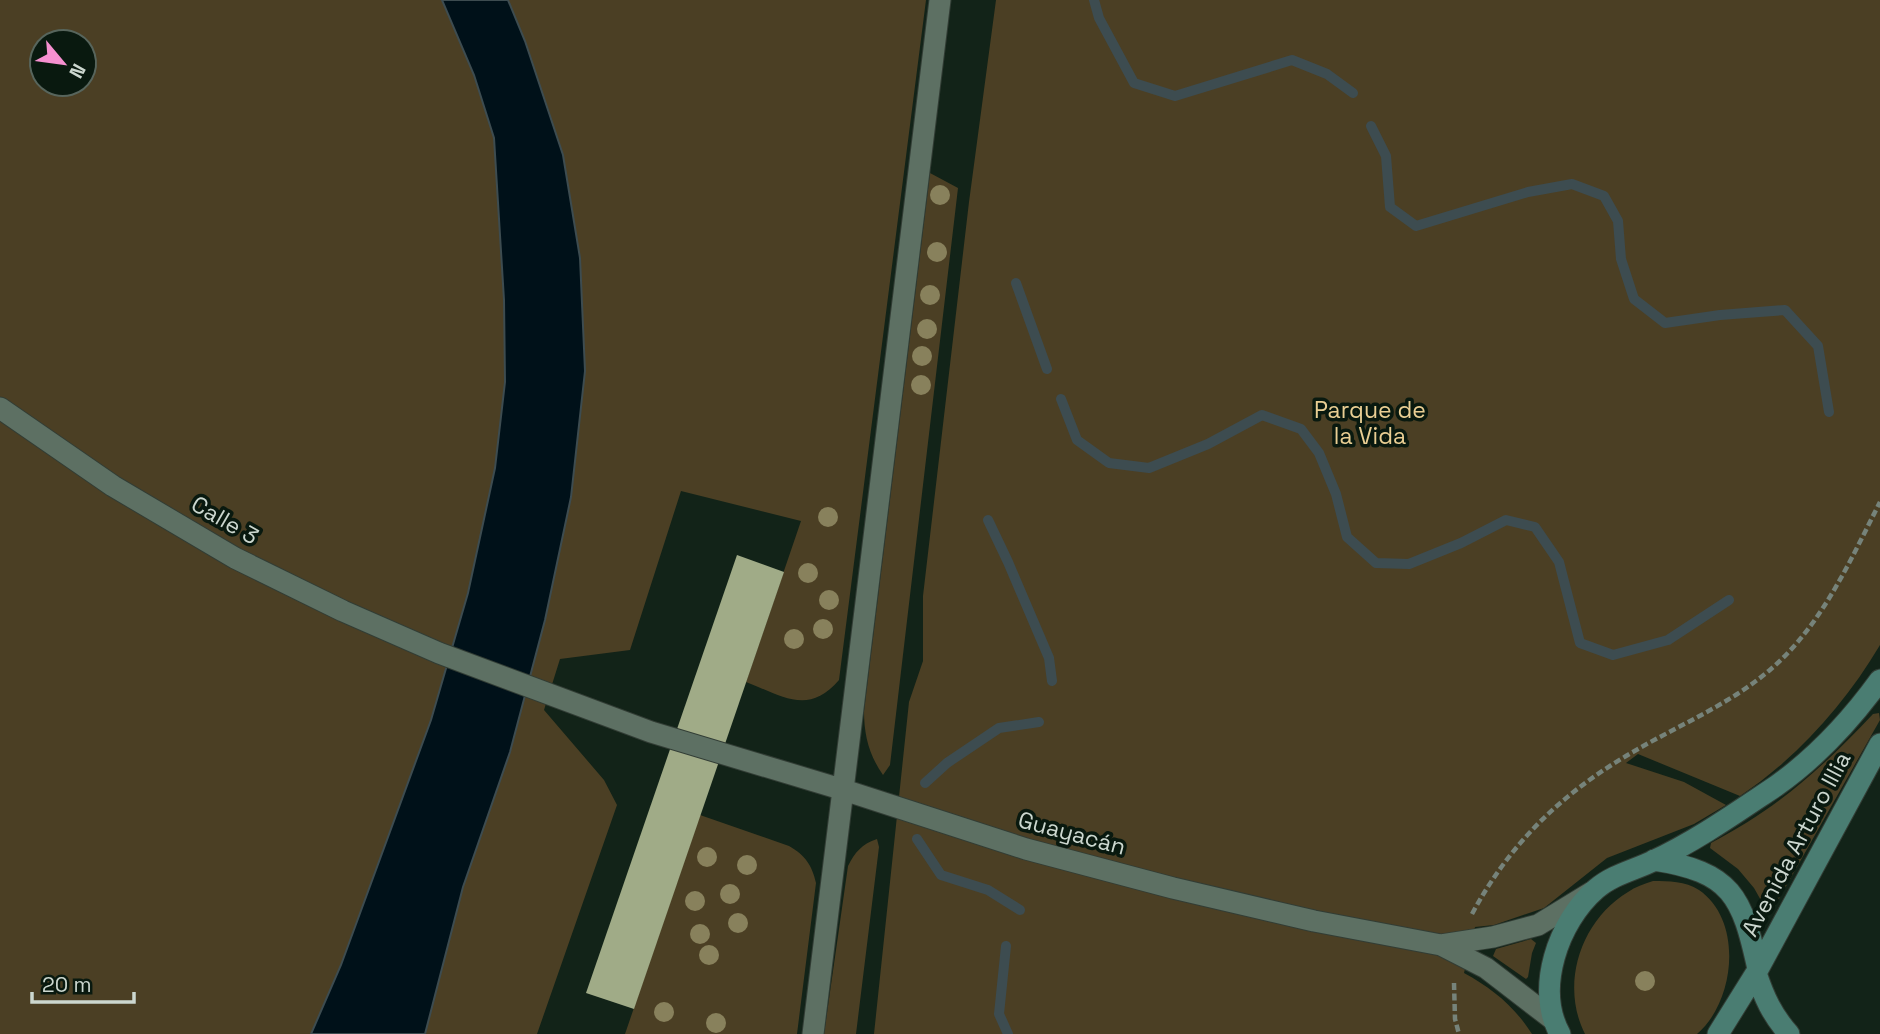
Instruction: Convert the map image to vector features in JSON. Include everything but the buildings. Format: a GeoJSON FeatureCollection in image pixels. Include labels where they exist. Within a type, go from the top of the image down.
{"type":"FeatureCollection","features":[{"type":"Feature","properties":{"kind":"main road","name":"Avenida Arturo Illia"},"geometry":{"type":"LineString","coordinates":[[1596,889],[1621,873],[1654,860],[1778,784],[1816,754],[1857,712],[1880,680]]}},
{"type":"Feature","properties":{"kind":"main road","name":"Avenida Arturo Illia"},"geometry":{"type":"LineString","coordinates":[[1718,1034],[1757,971],[1880,744]]}},
{"type":"Feature","properties":{"kind":"main road"},"geometry":{"type":"LineString","coordinates":[[1654,860],[1702,871],[1726,886],[1742,909],[1766,1002],[1777,1021],[1789,1034]]}},
{"type":"Feature","properties":{"kind":"main road"},"geometry":{"type":"LineString","coordinates":[[1556,1026],[1550,993],[1553,963],[1561,937],[1578,910],[1596,889]]}},
{"type":"Feature","properties":{"kind":"street"},"geometry":{"type":"LineString","coordinates":[[813,1034],[940,0]]}},
{"type":"Feature","properties":{"kind":"street","name":"Calle 3"},"geometry":{"type":"LineString","coordinates":[[0,408],[113,486],[235,558],[343,611],[439,653],[539,689]]}},
{"type":"Feature","properties":{"kind":"street","name":"Guayacán"},"geometry":{"type":"LineString","coordinates":[[539,689],[651,732],[844,790],[1026,849],[1173,888],[1314,921],[1441,945],[1486,968],[1556,1026]]}},
{"type":"Feature","properties":{"kind":"street","name":"Guayacán"},"geometry":{"type":"LineString","coordinates":[[1441,945],[1493,937],[1538,925],[1596,889]]}},
{"type":"Feature","properties":{"kind":"path"},"geometry":{"type":"LineString","coordinates":[[1473,913],[1487,887],[1537,822],[1584,784],[1625,757],[1749,686],[1773,667],[1811,628],[1879,505]]}},
{"type":"Feature","properties":{"kind":"path"},"geometry":{"type":"LineString","coordinates":[[1454,984],[1458,1034]]}},
{"type":"Feature","properties":{"kind":"green space"},"geometry":{"type":"Polygon","coordinates":[[[0,0],[926,0],[839,680],[828,691],[806,700],[784,697],[746,682],[801,521],[681,491],[630,650],[560,659],[544,710],[604,780],[617,805],[537,1034],[0,1034],[0,0]]]}},
{"type":"Feature","properties":{"kind":"green space","name":"Parque de la Vida"},"geometry":{"type":"Polygon","coordinates":[[[996,0],[1880,0],[1880,645],[1851,688],[1818,728],[1781,765],[1740,796],[1638,754],[1626,763],[1684,782],[1726,805],[1694,824],[1607,858],[1544,908],[1494,925],[1475,927],[1464,973],[1502,999],[1532,1034],[874,1034],[909,702],[923,661],[923,596],[969,202],[996,0]]]}},
{"type":"Feature","properties":{"kind":"green space"},"geometry":{"type":"Polygon","coordinates":[[[930,173],[958,188],[890,765],[883,775],[868,744],[864,711],[930,173]]]}},
{"type":"Feature","properties":{"kind":"green space"},"geometry":{"type":"Polygon","coordinates":[[[1879,713],[1880,720],[1772,911],[1767,911],[1754,888],[1738,869],[1710,848],[1711,843],[1758,815],[1798,786],[1873,714],[1879,713]]]}},
{"type":"Feature","properties":{"kind":"green space"},"geometry":{"type":"Polygon","coordinates":[[[700,815],[789,846],[804,857],[812,871],[816,883],[797,1034],[625,1034],[700,815]]]}},
{"type":"Feature","properties":{"kind":"green space"},"geometry":{"type":"Polygon","coordinates":[[[877,839],[879,847],[856,1034],[824,1034],[848,866],[860,849],[877,839]]]}},
{"type":"Feature","properties":{"kind":"green space"},"geometry":{"type":"Polygon","coordinates":[[[1653,881],[1671,881],[1694,887],[1713,904],[1723,921],[1729,962],[1720,1002],[1710,1020],[1697,1034],[1585,1034],[1574,995],[1579,956],[1587,937],[1611,904],[1634,889],[1653,881]]]}},
{"type":"Feature","properties":{"kind":"green space"},"geometry":{"type":"Polygon","coordinates":[[[1531,939],[1536,943],[1526,979],[1493,956],[1496,949],[1531,939]]]}},
{"type":"Feature","properties":{"kind":"shaded area"},"geometry":{"type":"Polygon","coordinates":[[[442,0],[508,0],[525,41],[563,155],[580,258],[585,371],[571,497],[545,620],[510,752],[463,887],[425,1034],[311,1034],[341,965],[431,720],[468,593],[495,468],[505,382],[504,300],[494,138],[474,75],[442,0]]]}},
{"type":"Feature","properties":{"kind":"waterway"},"geometry":{"type":"LineString","coordinates":[[1094,0],[1099,18],[1134,83],[1175,96],[1292,60],[1327,74],[1353,93]]}},
{"type":"Feature","properties":{"kind":"waterway"},"geometry":{"type":"LineString","coordinates":[[1371,126],[1386,156],[1390,207],[1416,226],[1528,192],[1572,184],[1604,196],[1618,221],[1621,259],[1634,299],[1665,323],[1785,310],[1818,346],[1829,412]]}},
{"type":"Feature","properties":{"kind":"waterway"},"geometry":{"type":"LineString","coordinates":[[1016,283],[1047,369]]}},
{"type":"Feature","properties":{"kind":"waterway"},"geometry":{"type":"LineString","coordinates":[[1061,399],[1077,440],[1109,463],[1149,468],[1208,444],[1262,415],[1301,429],[1319,453],[1336,494],[1347,537],[1376,563],[1409,564],[1461,543],[1506,520],[1535,527],[1559,562],[1580,643],[1613,655],[1668,640],[1729,600]]}},
{"type":"Feature","properties":{"kind":"waterway"},"geometry":{"type":"LineString","coordinates":[[988,520],[1049,658],[1052,681]]}},
{"type":"Feature","properties":{"kind":"waterway"},"geometry":{"type":"LineString","coordinates":[[925,783],[947,763],[999,728],[1039,722]]}},
{"type":"Feature","properties":{"kind":"waterway"},"geometry":{"type":"LineString","coordinates":[[917,839],[941,875],[988,890],[1020,910]]}},
{"type":"Feature","properties":{"kind":"waterway"},"geometry":{"type":"LineString","coordinates":[[1006,946],[999,1014],[1008,1034]]}}]}
